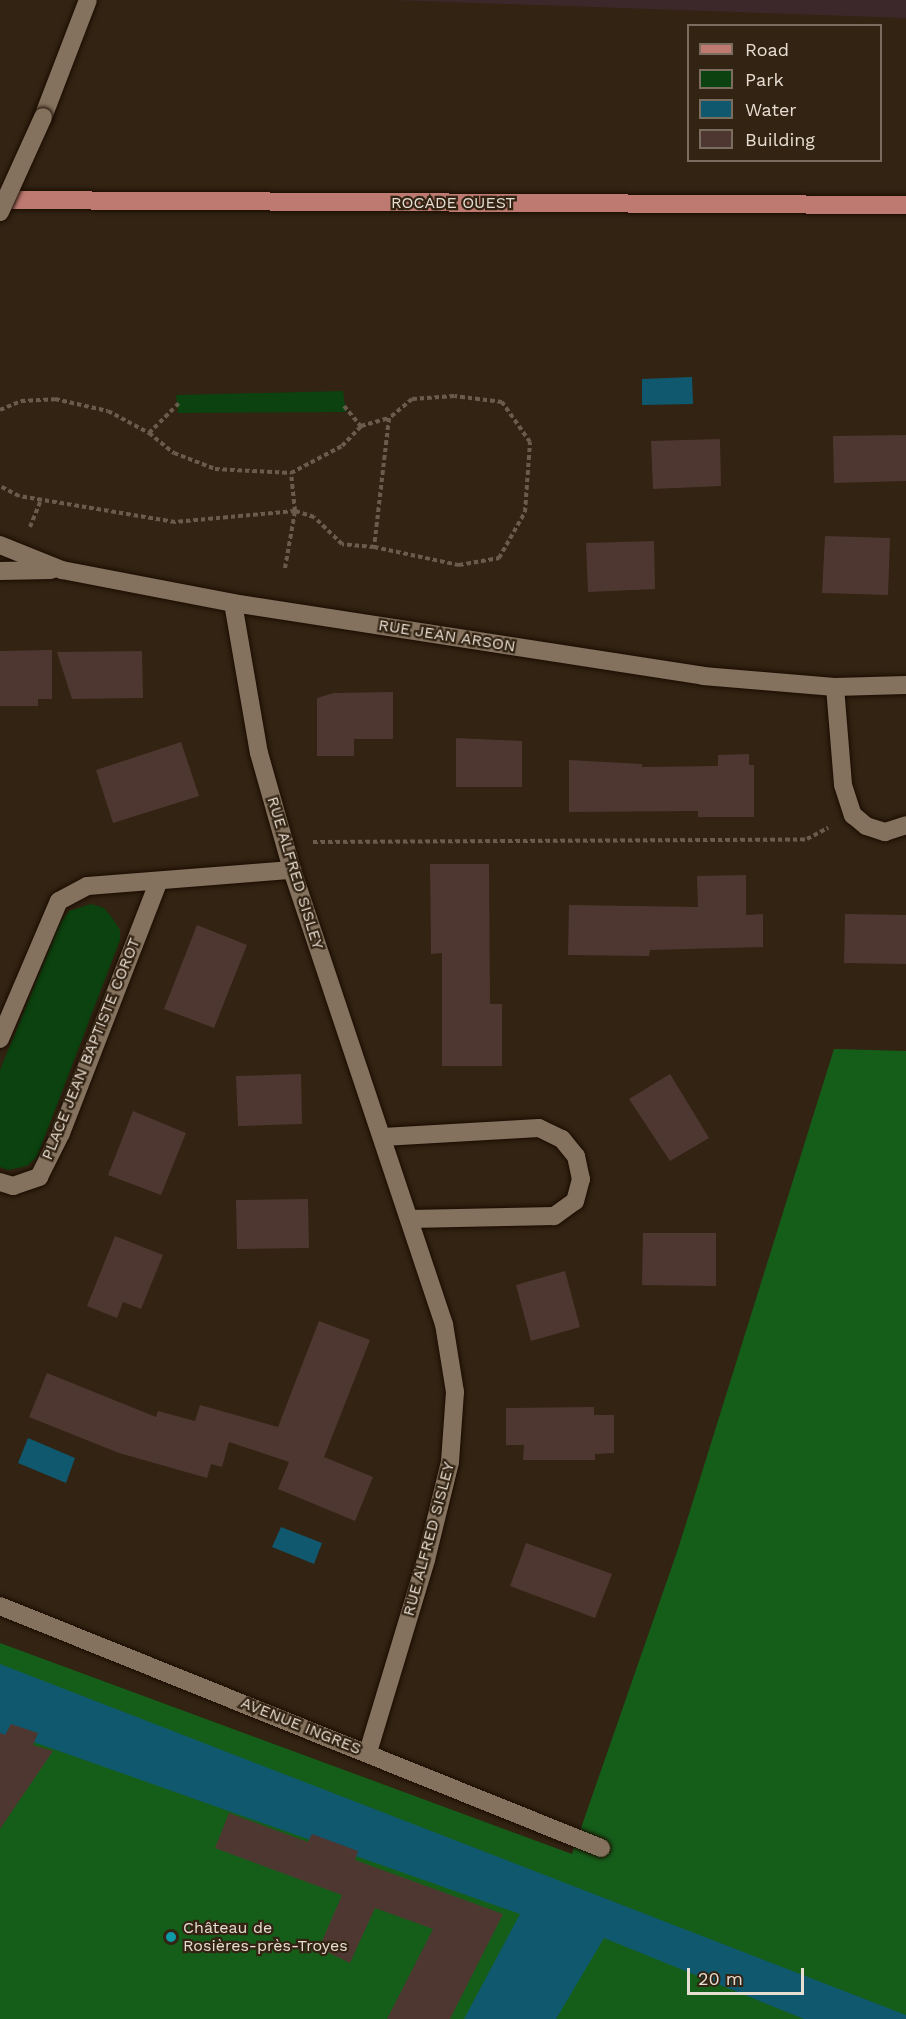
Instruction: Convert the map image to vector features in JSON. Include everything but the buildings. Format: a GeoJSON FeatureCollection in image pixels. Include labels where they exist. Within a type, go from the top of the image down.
{"type":"FeatureCollection","features":[{"type":"Feature","properties":{"kind":"main road","name":"ROCADE OUEST"},"geometry":{"type":"LineString","coordinates":[[0,200],[906,205]]}},
{"type":"Feature","properties":{"kind":"street"},"geometry":{"type":"LineString","coordinates":[[0,212],[43,117],[88,0]]}},
{"type":"Feature","properties":{"kind":"street","name":"RUE JEAN ARSON"},"geometry":{"type":"LineString","coordinates":[[0,545],[62,570]]}},
{"type":"Feature","properties":{"kind":"street","name":"RUE JEAN ARSON"},"geometry":{"type":"LineString","coordinates":[[0,570],[62,570],[233,603],[703,676],[835,687],[906,685]]}},
{"type":"Feature","properties":{"kind":"street","name":"RUE ALFRED SISLEY"},"geometry":{"type":"LineString","coordinates":[[233,603],[259,753],[284,842],[444,1324],[455,1392],[450,1462],[426,1560],[368,1752]]}},
{"type":"Feature","properties":{"kind":"street"},"geometry":{"type":"LineString","coordinates":[[835,687],[843,785],[852,815],[866,826],[885,832],[906,825]]}},
{"type":"Feature","properties":{"kind":"street"},"geometry":{"type":"LineString","coordinates":[[0,1039],[59,901],[87,886],[158,883],[292,870]]}},
{"type":"Feature","properties":{"kind":"street","name":"PLACE JEAN BAPTISTE COROT"},"geometry":{"type":"LineString","coordinates":[[0,1182],[13,1186],[39,1177],[61,1133],[158,883]]}},
{"type":"Feature","properties":{"kind":"street"},"geometry":{"type":"LineString","coordinates":[[383,1137],[540,1128],[562,1139],[576,1156],[581,1179],[574,1201],[554,1216],[410,1219]]}},
{"type":"Feature","properties":{"kind":"street","name":"AVENUE INGRES"},"geometry":{"type":"LineString","coordinates":[[0,1606],[368,1752],[601,1848]]}},
{"type":"Feature","properties":{"kind":"path"},"geometry":{"type":"LineString","coordinates":[[0,411],[21,401],[55,399],[108,411],[149,433],[174,453],[215,469],[291,473],[342,446],[361,426],[389,418],[412,399],[454,396],[502,402],[530,442],[525,512],[499,558],[459,565],[374,547],[342,544],[314,517],[295,511],[175,522],[19,496],[0,486]]}},
{"type":"Feature","properties":{"kind":"path"},"geometry":{"type":"LineString","coordinates":[[149,433],[179,403]]}},
{"type":"Feature","properties":{"kind":"path"},"geometry":{"type":"LineString","coordinates":[[344,406],[361,426]]}},
{"type":"Feature","properties":{"kind":"path"},"geometry":{"type":"LineString","coordinates":[[374,547],[389,418]]}},
{"type":"Feature","properties":{"kind":"path"},"geometry":{"type":"LineString","coordinates":[[285,568],[295,511],[291,473]]}},
{"type":"Feature","properties":{"kind":"path"},"geometry":{"type":"LineString","coordinates":[[284,842],[807,839],[852,815]]}},
{"type":"Feature","properties":{"kind":"shaded area"},"geometry":{"type":"Polygon","coordinates":[[[391,0],[906,0],[906,18],[391,0]]]}},
{"type":"Feature","properties":{"kind":"green space"},"geometry":{"type":"Polygon","coordinates":[[[343,391],[346,412],[178,413],[176,395],[343,391]]]}},
{"type":"Feature","properties":{"kind":"green space"},"geometry":{"type":"Polygon","coordinates":[[[91,904],[104,908],[113,919],[120,930],[120,940],[37,1157],[27,1166],[8,1170],[0,1167],[0,1070],[60,923],[69,911],[91,904]]]}},
{"type":"Feature","properties":{"kind":"green space"},"geometry":{"type":"Polygon","coordinates":[[[834,1049],[906,1051],[906,2019],[0,2019],[0,1643],[572,1854],[678,1549],[834,1049]]]}},
{"type":"Feature","properties":{"kind":"water"},"geometry":{"type":"Polygon","coordinates":[[[692,377],[693,404],[642,405],[642,379],[692,377]]]}},
{"type":"Feature","properties":{"kind":"water"},"geometry":{"type":"Polygon","coordinates":[[[28,1438],[75,1458],[66,1483],[18,1463],[28,1438]]]}},
{"type":"Feature","properties":{"kind":"water"},"geometry":{"type":"Polygon","coordinates":[[[281,1527],[322,1543],[314,1564],[272,1547],[281,1527]]]}},
{"type":"Feature","properties":{"kind":"water"},"geometry":{"type":"Polygon","coordinates":[[[0,1664],[906,2015],[906,2019],[804,2019],[604,1938],[556,2019],[464,2019],[520,1914],[11,1734],[0,1751],[0,1664]]]}},
{"type":"Feature","properties":{"kind":"place","name":"Château de Rosières-près-Troyes"},"geometry":{"type":"Point","coordinates":[171,1937]}}]}
